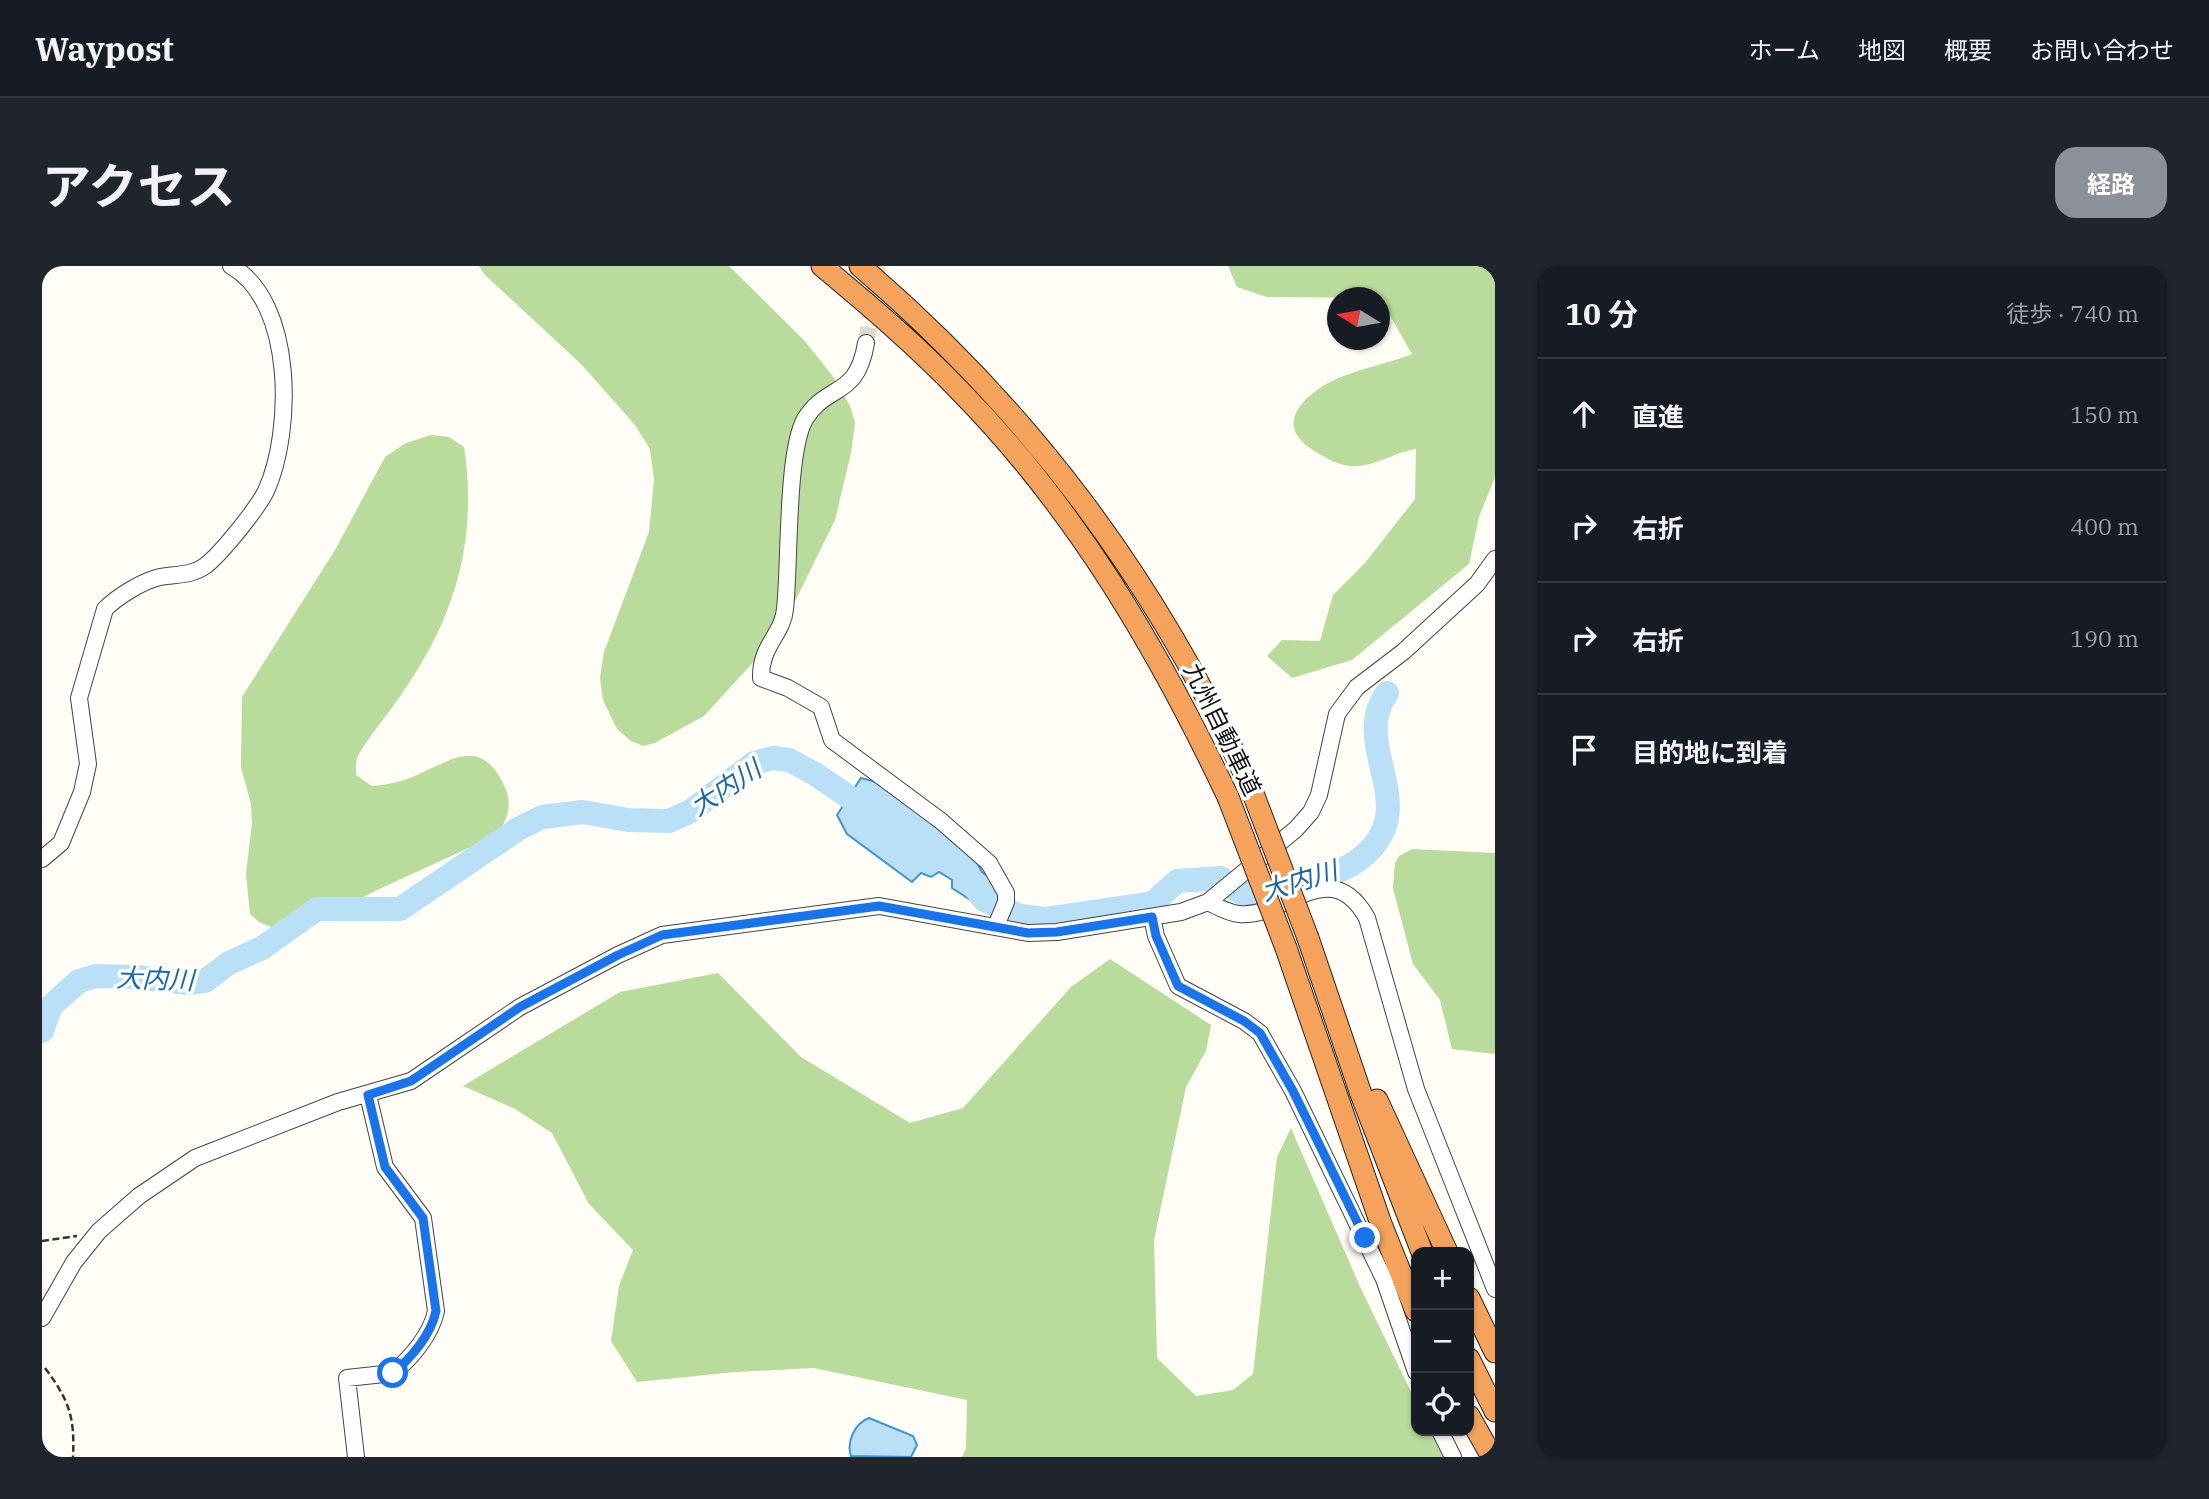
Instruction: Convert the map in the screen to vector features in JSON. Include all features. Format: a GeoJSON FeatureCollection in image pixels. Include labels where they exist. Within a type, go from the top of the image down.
{"type":"FeatureCollection","features":[{"type":"Feature","properties":{"kind":"highway","name":"九州自動車道"},"geometry":{"type":"LineString","coordinates":[[822,266],[892,326],[961,392],[1055,501],[1131,610],[1181,698],[1228,797],[1286,948],[1376,1211],[1416,1310]]}},
{"type":"Feature","properties":{"kind":"highway","name":"九州自動車道"},"geometry":{"type":"LineString","coordinates":[[860,266],[965,362],[1021,422],[1075,489],[1170,629],[1224,730],[1251,788],[1308,939],[1361,1094],[1420,1247]]}},
{"type":"Feature","properties":{"kind":"highway"},"geometry":{"type":"LineString","coordinates":[[1319,970],[1445,1247]]}},
{"type":"Feature","properties":{"kind":"highway"},"geometry":{"type":"LineString","coordinates":[[1474,1308],[1495,1352]]}},
{"type":"Feature","properties":{"kind":"highway"},"geometry":{"type":"LineString","coordinates":[[1474,1369],[1495,1411]]}},
{"type":"Feature","properties":{"kind":"highway"},"geometry":{"type":"LineString","coordinates":[[1474,1425],[1492,1457]]}},
{"type":"Feature","properties":{"kind":"street"},"geometry":{"type":"LineString","coordinates":[[42,859],[61,843],[82,792],[88,764],[79,698],[105,609],[159,578],[190,574],[204,567],[251,515],[272,474],[282,416],[278,338],[272,314],[250,280],[231,266]]}},
{"type":"Feature","properties":{"kind":"street"},"geometry":{"type":"LineString","coordinates":[[866,343],[862,367],[848,384],[816,407],[805,419],[796,447],[785,614],[760,661],[761,678],[788,688],[821,708],[832,740],[941,821],[989,863],[1006,893],[1006,902],[996,926]]}},
{"type":"Feature","properties":{"kind":"street"},"geometry":{"type":"LineString","coordinates":[[42,1318],[74,1262],[95,1237],[139,1196],[195,1158],[338,1102],[411,1081],[520,1007],[662,935],[879,906],[1028,933],[1057,932],[1181,912],[1208,902],[1296,829],[1311,812],[1320,795],[1337,714],[1357,687],[1403,652],[1477,584],[1495,559]]}},
{"type":"Feature","properties":{"kind":"street"},"geometry":{"type":"LineString","coordinates":[[1208,902],[1241,915],[1324,889],[1343,892],[1356,901],[1367,918],[1416,1088],[1495,1289]]}},
{"type":"Feature","properties":{"kind":"street"},"geometry":{"type":"LineString","coordinates":[[1152,917],[1156,936],[1178,986],[1244,1021],[1260,1033],[1293,1091],[1384,1279],[1411,1357]]}},
{"type":"Feature","properties":{"kind":"street"},"geometry":{"type":"LineString","coordinates":[[356,1457],[347,1378],[393,1373],[414,1351],[433,1323],[436,1311],[423,1218],[385,1167],[368,1095]]}},
{"type":"Feature","properties":{"kind":"street"},"geometry":{"type":"LineString","coordinates":[[1442,1436],[1453,1457]]}},
{"type":"Feature","properties":{"kind":"path"},"geometry":{"type":"LineString","coordinates":[[42,1241],[61,1236],[95,1237]]}},
{"type":"Feature","properties":{"kind":"path"},"geometry":{"type":"LineString","coordinates":[[45,1368],[66,1397],[72,1416],[73,1457]]}},
{"type":"Feature","properties":{"kind":"green space"},"geometry":{"type":"Polygon","coordinates":[[[479,266],[729,266],[803,339],[832,375],[850,406],[855,423],[851,453],[835,520],[779,634],[704,716],[655,743],[643,746],[631,741],[617,729],[603,700],[600,678],[604,652],[649,532],[654,480],[650,449],[635,425],[582,365],[484,274],[479,266]]]}},
{"type":"Feature","properties":{"kind":"green space"},"geometry":{"type":"Polygon","coordinates":[[[1228,266],[1495,266],[1495,477],[1479,517],[1469,564],[1352,660],[1292,678],[1267,656],[1282,640],[1320,641],[1333,595],[1365,563],[1415,499],[1416,449],[1367,465],[1341,464],[1316,452],[1298,437],[1294,429],[1296,414],[1308,398],[1327,383],[1412,354],[1390,316],[1390,287],[1327,287],[1327,298],[1267,297],[1237,287],[1228,266]]]}},
{"type":"Feature","properties":{"kind":"green space"},"geometry":{"type":"Polygon","coordinates":[[[431,435],[449,437],[464,447],[468,512],[459,574],[438,633],[405,689],[359,754],[356,775],[372,786],[384,785],[408,779],[456,758],[476,757],[486,761],[495,770],[504,785],[509,805],[506,817],[497,835],[377,890],[297,931],[278,930],[259,922],[250,914],[246,874],[252,823],[251,804],[241,767],[242,697],[335,550],[385,457],[406,443],[431,435]]]}},
{"type":"Feature","properties":{"kind":"green space"},"geometry":{"type":"Polygon","coordinates":[[[1412,849],[1495,853],[1495,1054],[1452,1049],[1440,1000],[1413,964],[1393,888],[1395,863],[1399,856],[1412,849]]]}},
{"type":"Feature","properties":{"kind":"green space"},"geometry":{"type":"Polygon","coordinates":[[[1110,959],[1211,1025],[1206,1051],[1186,1087],[1154,1240],[1157,1358],[1196,1396],[1233,1390],[1253,1374],[1277,1157],[1291,1128],[1361,1289],[1411,1392],[1411,1436],[1432,1436],[1443,1457],[962,1457],[966,1448],[967,1400],[814,1368],[735,1372],[637,1382],[611,1341],[619,1286],[633,1250],[589,1204],[552,1133],[515,1109],[463,1086],[620,992],[718,973],[801,1057],[910,1123],[963,1108],[1071,987],[1110,959]]]}},
{"type":"Feature","properties":{"kind":"water"},"geometry":{"type":"Polygon","coordinates":[[[861,778],[884,784],[970,849],[982,872],[995,881],[999,889],[988,897],[983,908],[952,888],[952,880],[939,872],[931,877],[921,873],[912,882],[847,834],[837,815],[861,778]]]}},
{"type":"Feature","properties":{"kind":"water"},"geometry":{"type":"Polygon","coordinates":[[[869,1418],[913,1436],[917,1445],[911,1457],[851,1456],[853,1434],[864,1420],[869,1418]]]}},
{"type":"Feature","properties":{"kind":"waterway","name":"大内川"},"geometry":{"type":"LineString","coordinates":[[966,875],[984,900],[1020,916],[1045,919],[1153,903],[1177,881],[1221,878],[1236,890],[1257,894],[1338,871],[1354,863],[1376,843],[1386,822],[1388,801],[1376,735],[1377,714],[1387,693]]}},
{"type":"Feature","properties":{"kind":"waterway","name":"大内川"},"geometry":{"type":"LineString","coordinates":[[42,1031],[51,1006],[79,981],[96,976],[187,983],[205,981],[229,963],[262,948],[317,909],[400,909],[518,829],[542,817],[583,812],[628,820],[669,821],[691,811],[754,763],[773,758],[789,760],[815,774],[877,816]]}},
{"type":"Feature","properties":{"kind":"tunnel"},"geometry":{"type":"LineString","coordinates":[[866,343],[878,266]]}},
{"type":"Feature","properties":{"kind":"route"},"geometry":{"type":"LineString","coordinates":[[393,1373],[414,1351],[433,1323],[436,1311],[423,1218],[385,1167],[368,1095],[411,1081],[520,1007],[662,935],[829,911],[879,906],[1028,933],[1057,932],[1152,917],[1156,936],[1178,986],[1244,1021],[1260,1033],[1293,1091],[1365,1238]]}}]}
